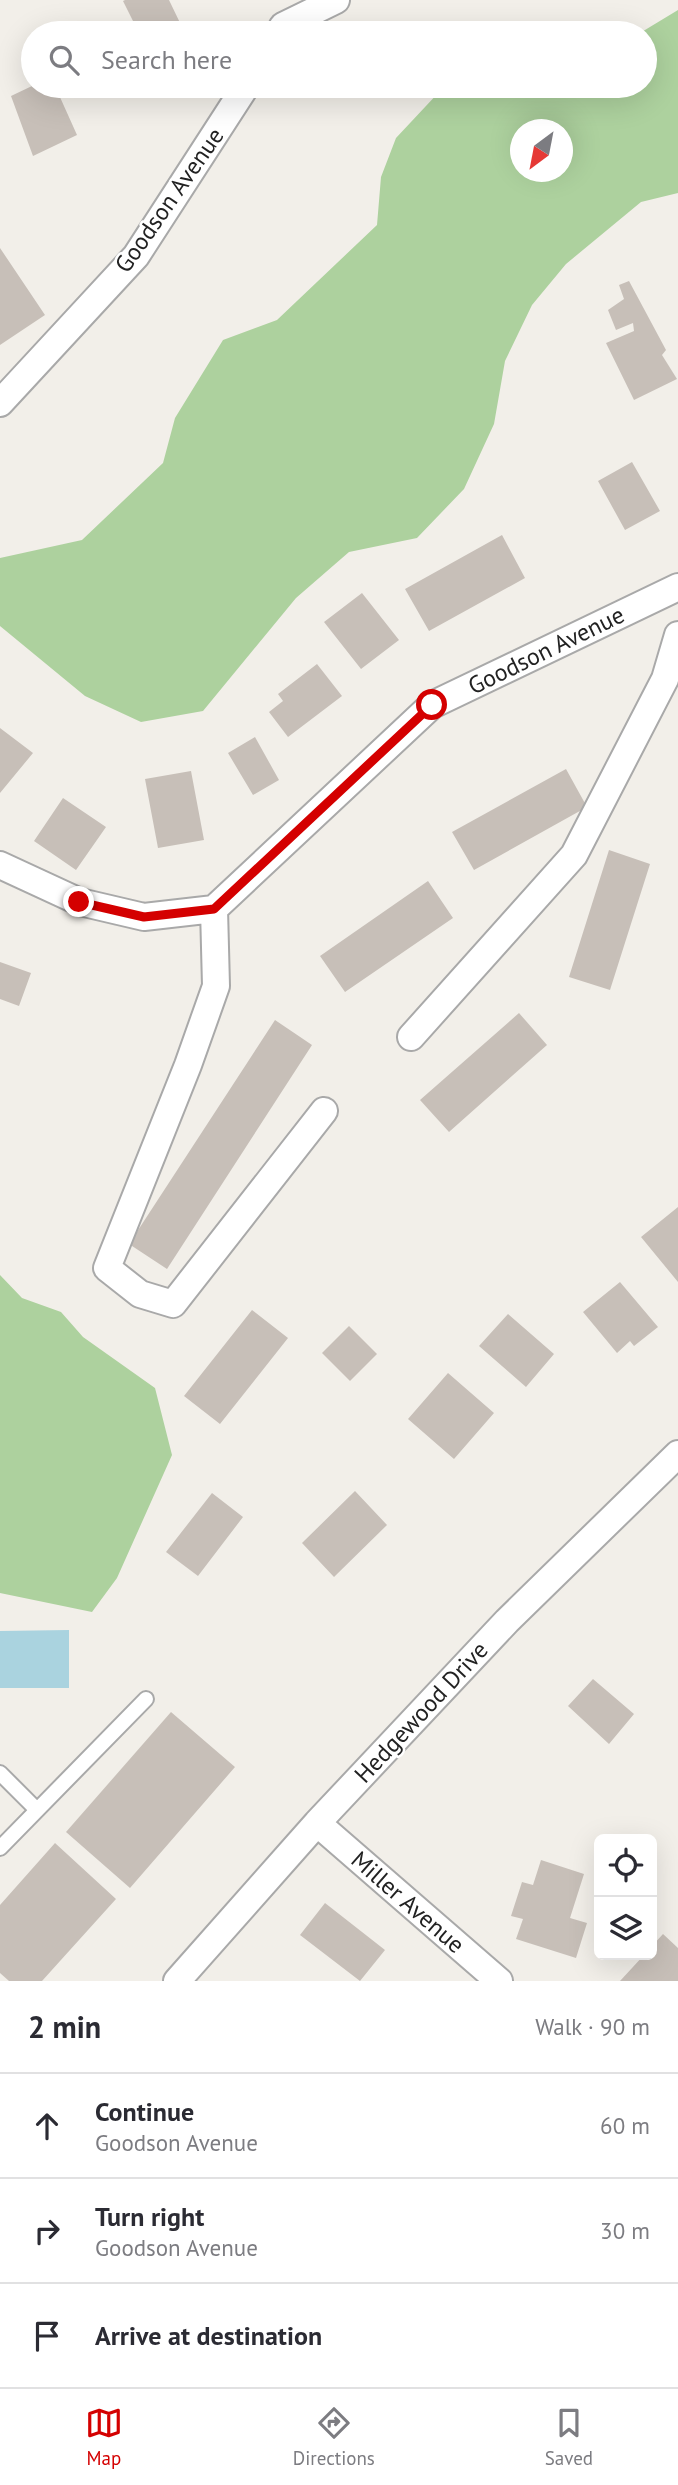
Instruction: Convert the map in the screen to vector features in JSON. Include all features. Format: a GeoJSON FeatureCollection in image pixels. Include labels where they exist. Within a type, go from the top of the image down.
{"type":"FeatureCollection","features":[{"type":"Feature","properties":{"kind":"street"},"geometry":{"type":"LineString","coordinates":[[293,21],[336,0]]}},
{"type":"Feature","properties":{"kind":"street","name":"Goodson Avenue"},"geometry":{"type":"LineString","coordinates":[[0,403],[136,256],[238,98]]}},
{"type":"Feature","properties":{"kind":"street","name":"Goodson Avenue"},"geometry":{"type":"LineString","coordinates":[[214,909],[432,705],[678,587]]}},
{"type":"Feature","properties":{"kind":"street"},"geometry":{"type":"LineString","coordinates":[[411,1037],[574,855],[665,679],[678,635]]}},
{"type":"Feature","properties":{"kind":"street"},"geometry":{"type":"LineString","coordinates":[[0,865],[79,902],[144,917],[214,909],[216,986],[188,1065],[107,1268],[140,1294],[173,1304],[324,1111]]}},
{"type":"Feature","properties":{"kind":"street","name":"Hedgewood Drive"},"geometry":{"type":"LineString","coordinates":[[177,1981],[317,1823],[507,1621],[678,1454]]}},
{"type":"Feature","properties":{"kind":"street","name":"Miller Avenue"},"geometry":{"type":"LineString","coordinates":[[317,1823],[499,1981]]}},
{"type":"Feature","properties":{"kind":"lane"},"geometry":{"type":"LineString","coordinates":[[0,1848],[146,1699]]}},
{"type":"Feature","properties":{"kind":"lane"},"geometry":{"type":"LineString","coordinates":[[0,1773],[37,1810]]}},
{"type":"Feature","properties":{"kind":"green space"},"geometry":{"type":"Polygon","coordinates":[[[678,10],[678,193],[641,202],[566,264],[532,305],[505,361],[494,424],[464,489],[417,538],[349,552],[296,598],[203,711],[141,722],[85,696],[0,626],[0,558],[82,540],[163,463],[175,418],[223,340],[277,320],[377,225],[381,177],[396,138],[433,98],[657,98],[657,23],[678,10]]]}},
{"type":"Feature","properties":{"kind":"green space"},"geometry":{"type":"Polygon","coordinates":[[[0,1275],[22,1298],[61,1312],[83,1337],[155,1388],[172,1455],[117,1578],[92,1612],[0,1593],[0,1275]]]}},
{"type":"Feature","properties":{"kind":"water"},"geometry":{"type":"Polygon","coordinates":[[[69,1630],[69,1688],[0,1688],[0,1631],[69,1630]]]}},
{"type":"Feature","properties":{"kind":"building"},"geometry":{"type":"Polygon","coordinates":[[[169,0],[179,21],[133,21],[123,1],[169,0]]]}},
{"type":"Feature","properties":{"kind":"building"},"geometry":{"type":"Polygon","coordinates":[[[21,91],[21,98],[60,98],[77,135],[33,156],[11,96],[21,91]]]}},
{"type":"Feature","properties":{"kind":"building"},"geometry":{"type":"Polygon","coordinates":[[[0,248],[45,315],[0,345],[0,248]]]}},
{"type":"Feature","properties":{"kind":"building"},"geometry":{"type":"Polygon","coordinates":[[[629,281],[666,350],[662,355],[677,379],[634,400],[606,343],[634,331],[633,323],[616,330],[608,310],[624,299],[619,285],[629,281]]]}},
{"type":"Feature","properties":{"kind":"building"},"geometry":{"type":"Polygon","coordinates":[[[632,462],[660,511],[625,530],[598,481],[632,462]]]}},
{"type":"Feature","properties":{"kind":"building"},"geometry":{"type":"Polygon","coordinates":[[[502,535],[525,578],[429,631],[405,589],[502,535]]]}},
{"type":"Feature","properties":{"kind":"building"},"geometry":{"type":"Polygon","coordinates":[[[362,593],[399,640],[361,669],[324,622],[362,593]]]}},
{"type":"Feature","properties":{"kind":"building"},"geometry":{"type":"Polygon","coordinates":[[[317,664],[342,696],[288,737],[269,712],[283,701],[278,694],[317,664]]]}},
{"type":"Feature","properties":{"kind":"building"},"geometry":{"type":"Polygon","coordinates":[[[0,728],[33,753],[0,793],[0,728]]]}},
{"type":"Feature","properties":{"kind":"building"},"geometry":{"type":"Polygon","coordinates":[[[255,737],[279,780],[253,795],[228,753],[255,737]]]}},
{"type":"Feature","properties":{"kind":"building"},"geometry":{"type":"Polygon","coordinates":[[[566,769],[587,807],[474,870],[452,832],[566,769]]]}},
{"type":"Feature","properties":{"kind":"building"},"geometry":{"type":"Polygon","coordinates":[[[191,771],[204,840],[158,848],[145,779],[191,771]]]}},
{"type":"Feature","properties":{"kind":"building"},"geometry":{"type":"Polygon","coordinates":[[[63,798],[106,827],[76,870],[34,841],[63,798]]]}},
{"type":"Feature","properties":{"kind":"building"},"geometry":{"type":"Polygon","coordinates":[[[609,850],[650,864],[610,990],[569,977],[609,850]]]}},
{"type":"Feature","properties":{"kind":"building"},"geometry":{"type":"Polygon","coordinates":[[[428,881],[453,918],[345,992],[320,956],[428,881]]]}},
{"type":"Feature","properties":{"kind":"building"},"geometry":{"type":"Polygon","coordinates":[[[0,962],[31,973],[19,1006],[0,999],[0,962]]]}},
{"type":"Feature","properties":{"kind":"building"},"geometry":{"type":"Polygon","coordinates":[[[519,1013],[547,1045],[449,1132],[420,1100],[519,1013]]]}},
{"type":"Feature","properties":{"kind":"building"},"geometry":{"type":"Polygon","coordinates":[[[275,1020],[312,1045],[167,1269],[129,1244],[275,1020]]]}},
{"type":"Feature","properties":{"kind":"building"},"geometry":{"type":"Polygon","coordinates":[[[678,1207],[678,1282],[641,1237],[678,1207]]]}},
{"type":"Feature","properties":{"kind":"building"},"geometry":{"type":"Polygon","coordinates":[[[620,1282],[658,1327],[634,1346],[630,1341],[617,1353],[583,1312],[620,1282]]]}},
{"type":"Feature","properties":{"kind":"building"},"geometry":{"type":"Polygon","coordinates":[[[252,1310],[288,1338],[220,1424],[184,1396],[252,1310]]]}},
{"type":"Feature","properties":{"kind":"building"},"geometry":{"type":"Polygon","coordinates":[[[508,1314],[554,1354],[526,1387],[479,1346],[508,1314]]]}},
{"type":"Feature","properties":{"kind":"building"},"geometry":{"type":"Polygon","coordinates":[[[349,1326],[377,1354],[350,1381],[322,1353],[349,1326]]]}},
{"type":"Feature","properties":{"kind":"building"},"geometry":{"type":"Polygon","coordinates":[[[448,1373],[494,1413],[454,1459],[408,1419],[448,1373]]]}},
{"type":"Feature","properties":{"kind":"building"},"geometry":{"type":"Polygon","coordinates":[[[355,1491],[387,1525],[334,1577],[302,1543],[355,1491]]]}},
{"type":"Feature","properties":{"kind":"building"},"geometry":{"type":"Polygon","coordinates":[[[212,1493],[243,1517],[198,1576],[166,1552],[212,1493]]]}},
{"type":"Feature","properties":{"kind":"building"},"geometry":{"type":"Polygon","coordinates":[[[593,1679],[634,1714],[609,1744],[568,1706],[593,1679]]]}},
{"type":"Feature","properties":{"kind":"building"},"geometry":{"type":"Polygon","coordinates":[[[171,1712],[235,1767],[130,1888],[66,1832],[171,1712]]]}},
{"type":"Feature","properties":{"kind":"building"},"geometry":{"type":"Polygon","coordinates":[[[55,1843],[116,1899],[42,1981],[9,1981],[0,1973],[0,1905],[55,1843]]]}},
{"type":"Feature","properties":{"kind":"building"},"geometry":{"type":"Polygon","coordinates":[[[541,1860],[584,1874],[570,1918],[587,1923],[576,1958],[516,1939],[523,1919],[511,1916],[522,1882],[533,1885],[541,1860]]]}},
{"type":"Feature","properties":{"kind":"building"},"geometry":{"type":"Polygon","coordinates":[[[325,1903],[385,1950],[360,1981],[300,1935],[325,1903]]]}},
{"type":"Feature","properties":{"kind":"building"},"geometry":{"type":"Polygon","coordinates":[[[663,1934],[678,1948],[678,1981],[620,1981],[639,1960],[657,1960],[657,1941],[663,1934]]]}},
{"type":"Feature","properties":{"kind":"route"},"geometry":{"type":"LineString","coordinates":[[79,902],[144,917],[214,909],[432,705]]}}]}
